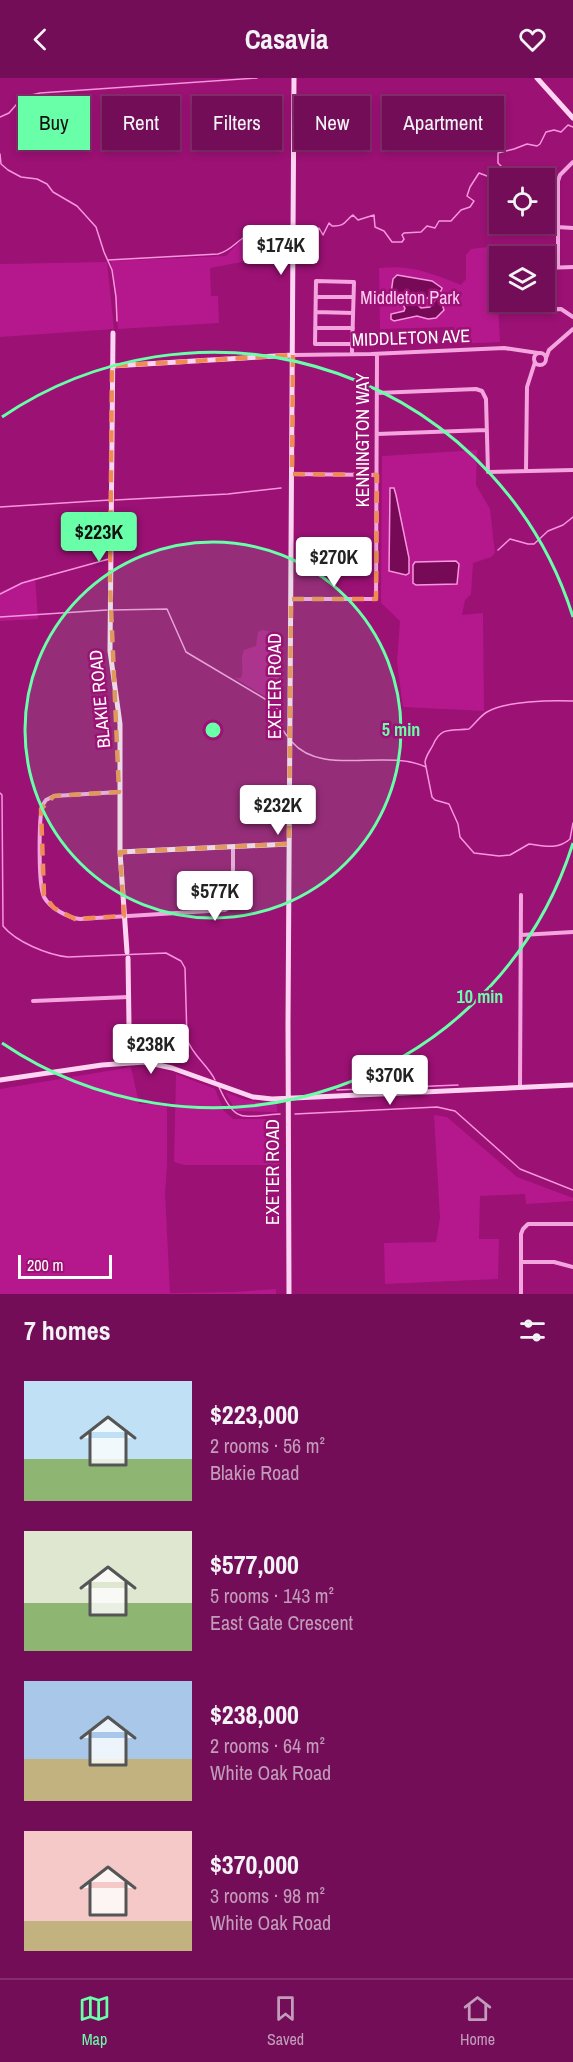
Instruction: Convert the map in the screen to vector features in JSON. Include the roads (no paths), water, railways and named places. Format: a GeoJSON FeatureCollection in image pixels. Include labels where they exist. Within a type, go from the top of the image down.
{"type":"FeatureCollection","features":[{"type":"Feature","properties":{"kind":"street","name":"EXETER ROAD"},"geometry":{"type":"LineString","coordinates":[[289,1294],[289,844],[294,78]]}},
{"type":"Feature","properties":{"kind":"street"},"geometry":{"type":"LineString","coordinates":[[537,78],[573,118]]}},
{"type":"Feature","properties":{"kind":"street"},"geometry":{"type":"LineString","coordinates":[[558,267],[558,181],[560,175],[573,162]]}},
{"type":"Feature","properties":{"kind":"street"},"geometry":{"type":"LineString","coordinates":[[557,227],[573,228]]}},
{"type":"Feature","properties":{"kind":"street"},"geometry":{"type":"LineString","coordinates":[[555,267],[573,267]]}},
{"type":"Feature","properties":{"kind":"street"},"geometry":{"type":"LineString","coordinates":[[352,344],[315,344],[316,281],[354,282],[352,354]]}},
{"type":"Feature","properties":{"kind":"street"},"geometry":{"type":"LineString","coordinates":[[316,297],[353,297]]}},
{"type":"Feature","properties":{"kind":"street"},"geometry":{"type":"LineString","coordinates":[[555,309],[561,309],[573,317]]}},
{"type":"Feature","properties":{"kind":"street"},"geometry":{"type":"LineString","coordinates":[[316,312],[353,313]]}},
{"type":"Feature","properties":{"kind":"street"},"geometry":{"type":"LineString","coordinates":[[315,328],[352,328]]}},
{"type":"Feature","properties":{"kind":"street"},"geometry":{"type":"LineString","coordinates":[[533,371],[543,364],[549,350],[573,329]]}},
{"type":"Feature","properties":{"kind":"street","name":"BLAKIE ROAD"},"geometry":{"type":"LineString","coordinates":[[113,333],[110,651],[120,724],[120,852],[133,1062]]}},
{"type":"Feature","properties":{"kind":"street","name":"MIDDLETON AVE"},"geometry":{"type":"LineString","coordinates":[[293,355],[504,348],[530,353],[549,350]]}},
{"type":"Feature","properties":{"kind":"street"},"geometry":{"type":"LineString","coordinates":[[530,353],[534,361],[540,365]]}},
{"type":"Feature","properties":{"kind":"street"},"geometry":{"type":"LineString","coordinates":[[526,470],[527,387],[534,361],[539,353],[546,358]]}},
{"type":"Feature","properties":{"kind":"street","name":"KENNINGTON WAY"},"geometry":{"type":"LineString","coordinates":[[291,599],[376,598],[377,354]]}},
{"type":"Feature","properties":{"kind":"street"},"geometry":{"type":"LineString","coordinates":[[112,366],[293,355]]}},
{"type":"Feature","properties":{"kind":"street"},"geometry":{"type":"LineString","coordinates":[[377,393],[476,389],[482,391],[486,399],[488,472],[573,470]]}},
{"type":"Feature","properties":{"kind":"street"},"geometry":{"type":"LineString","coordinates":[[377,434],[486,430]]}},
{"type":"Feature","properties":{"kind":"street"},"geometry":{"type":"LineString","coordinates":[[292,474],[377,475]]}},
{"type":"Feature","properties":{"kind":"street"},"geometry":{"type":"LineString","coordinates":[[119,792],[54,796],[46,800],[41,813],[41,884],[47,902],[73,918],[228,909],[233,901],[233,846]]}},
{"type":"Feature","properties":{"kind":"street"},"geometry":{"type":"LineString","coordinates":[[120,852],[289,844]]}},
{"type":"Feature","properties":{"kind":"street"},"geometry":{"type":"LineString","coordinates":[[520,1087],[521,895]]}},
{"type":"Feature","properties":{"kind":"street"},"geometry":{"type":"LineString","coordinates":[[521,935],[573,932]]}},
{"type":"Feature","properties":{"kind":"street"},"geometry":{"type":"LineString","coordinates":[[33,1001],[129,997]]}},
{"type":"Feature","properties":{"kind":"street"},"geometry":{"type":"LineString","coordinates":[[0,1080],[133,1062],[161,1065],[253,1097],[289,1099],[573,1085]]}},
{"type":"Feature","properties":{"kind":"street"},"geometry":{"type":"LineString","coordinates":[[521,1294],[521,1234],[523,1228],[528,1224],[573,1224]]}},
{"type":"Feature","properties":{"kind":"street"},"geometry":{"type":"LineString","coordinates":[[522,1262],[554,1262],[573,1267]]}},
{"type":"Feature","properties":{"kind":"waterway"},"geometry":{"type":"LineString","coordinates":[[0,117],[9,113],[23,97],[40,93],[257,78]]}},
{"type":"Feature","properties":{"kind":"waterway"},"geometry":{"type":"LineString","coordinates":[[296,232],[311,234],[319,228],[323,235],[329,223],[332,226],[340,225],[353,215],[358,220],[374,215],[375,227],[384,231],[392,242],[402,242],[404,233],[421,232],[427,226],[435,228],[439,221],[451,221],[461,210],[470,207],[474,201],[467,196],[479,173],[495,179],[499,177],[503,168],[498,163],[498,153],[527,144],[537,146],[546,132],[554,130],[561,132],[568,125],[573,127]]}},
{"type":"Feature","properties":{"kind":"waterway"},"geometry":{"type":"LineString","coordinates":[[0,154],[1,164],[8,170],[21,177],[37,179],[47,184],[53,192],[77,206],[96,227],[112,270],[117,321]]}},
{"type":"Feature","properties":{"kind":"waterway"},"geometry":{"type":"LineString","coordinates":[[108,260],[218,254],[254,233],[292,232]]}},
{"type":"Feature","properties":{"kind":"waterway"},"geometry":{"type":"LineString","coordinates":[[115,500],[228,494],[281,488]]}},
{"type":"Feature","properties":{"kind":"waterway"},"geometry":{"type":"LineString","coordinates":[[0,507],[110,500]]}},
{"type":"Feature","properties":{"kind":"waterway"},"geometry":{"type":"LineString","coordinates":[[498,550],[510,539],[534,544],[548,531],[563,525],[573,517]]}},
{"type":"Feature","properties":{"kind":"waterway"},"geometry":{"type":"LineString","coordinates":[[0,594],[22,583],[109,559]]}},
{"type":"Feature","properties":{"kind":"waterway"},"geometry":{"type":"LineString","coordinates":[[112,610],[167,609],[186,652],[275,705],[279,712],[281,727],[287,736]]}},
{"type":"Feature","properties":{"kind":"waterway"},"geometry":{"type":"LineString","coordinates":[[0,617],[107,610]]}},
{"type":"Feature","properties":{"kind":"waterway"},"geometry":{"type":"LineString","coordinates":[[573,701],[529,702],[495,708],[484,714],[469,729],[447,731],[439,735],[425,762],[432,797],[449,804],[458,824],[460,837],[474,853],[510,855],[529,844],[561,845],[570,839],[573,823]]}},
{"type":"Feature","properties":{"kind":"waterway"},"geometry":{"type":"LineString","coordinates":[[292,742],[305,752],[320,758],[392,760],[426,767]]}},
{"type":"Feature","properties":{"kind":"waterway"},"geometry":{"type":"LineString","coordinates":[[0,793],[2,795],[3,926],[24,942],[42,951],[60,956],[166,953],[181,961],[185,968],[187,1039],[192,1050],[215,1080]]}},
{"type":"Feature","properties":{"kind":"waterway"},"geometry":{"type":"LineString","coordinates":[[337,1090],[458,1085]]}},
{"type":"Feature","properties":{"kind":"waterway"},"geometry":{"type":"LineString","coordinates":[[219,1087],[230,1108],[242,1116],[280,1114]]}},
{"type":"Feature","properties":{"kind":"waterway"},"geometry":{"type":"LineString","coordinates":[[295,1114],[437,1107],[455,1111],[520,1169],[573,1190]]}},
{"type":"Feature","properties":{"kind":"park label","name":"Middleton Park"},"geometry":{"type":"Point","coordinates":[410,298]}}]}
